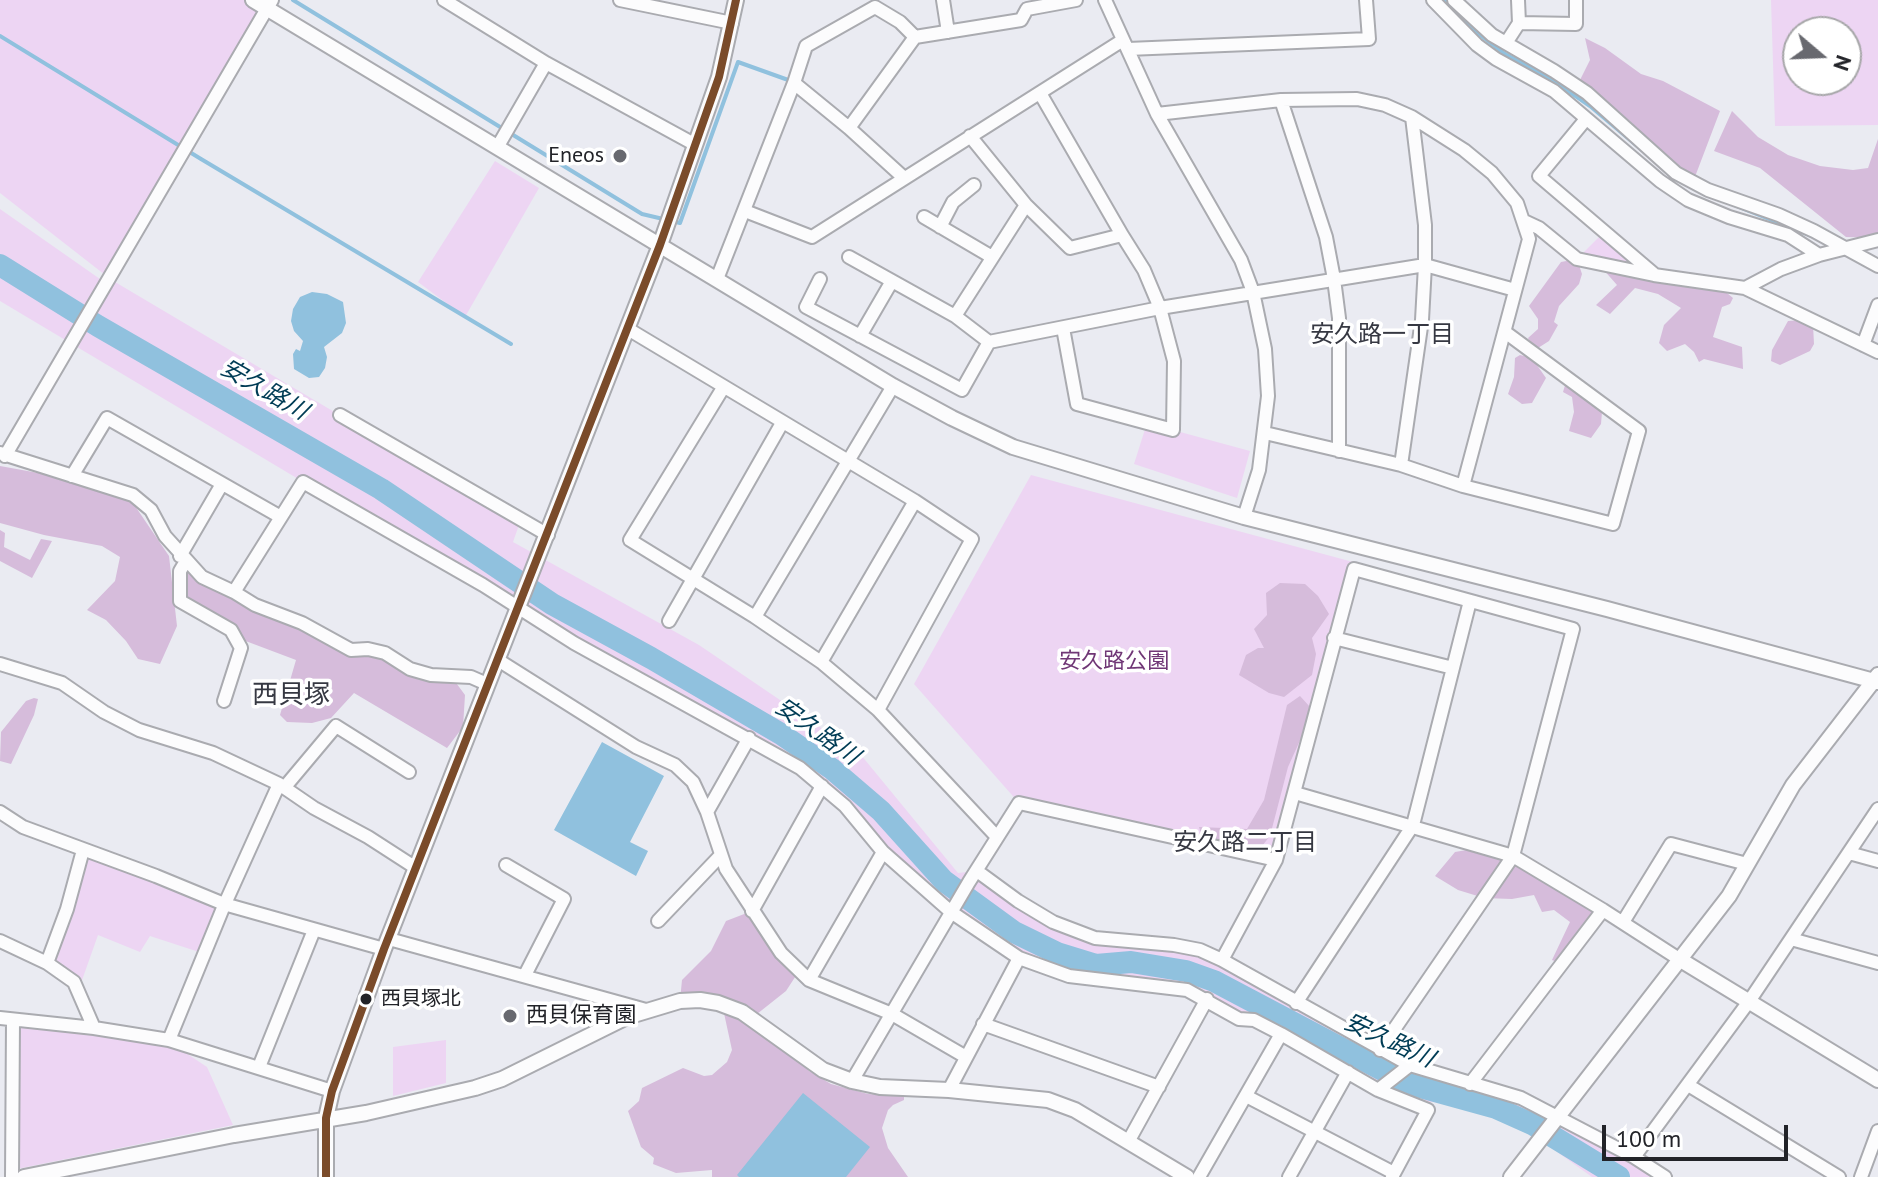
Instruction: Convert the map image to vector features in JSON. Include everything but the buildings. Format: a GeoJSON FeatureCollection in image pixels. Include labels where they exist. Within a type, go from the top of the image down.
{"type":"FeatureCollection","features":[{"type":"Feature","properties":{"kind":"street"},"geometry":{"type":"LineString","coordinates":[[253,0],[270,4],[893,386],[1013,447],[1244,517],[1876,679],[1793,785],[1729,896],[1511,1177]]}},
{"type":"Feature","properties":{"kind":"street"},"geometry":{"type":"LineString","coordinates":[[444,0],[546,63],[694,144]]}},
{"type":"Feature","properties":{"kind":"street"},"geometry":{"type":"LineString","coordinates":[[620,0],[732,23]]}},
{"type":"Feature","properties":{"kind":"street"},"geometry":{"type":"LineString","coordinates":[[326,1177],[326,1118],[332,1091],[487,684],[660,245],[719,77],[736,0]]}},
{"type":"Feature","properties":{"kind":"street"},"geometry":{"type":"LineString","coordinates":[[943,0],[948,32]]}},
{"type":"Feature","properties":{"kind":"street"},"geometry":{"type":"LineString","coordinates":[[849,128],[915,37],[1021,20],[1026,4],[1076,0]]}},
{"type":"Feature","properties":{"kind":"street"},"geometry":{"type":"LineString","coordinates":[[1105,0],[1157,114],[1241,260],[1253,292],[1265,349],[1268,396],[1259,470],[1244,517]]}},
{"type":"Feature","properties":{"kind":"street"},"geometry":{"type":"LineString","coordinates":[[745,211],[812,237],[903,177],[1125,45],[1369,39],[1366,0]]}},
{"type":"Feature","properties":{"kind":"street"},"geometry":{"type":"LineString","coordinates":[[1433,0],[1477,45],[1554,91],[1625,153],[1688,200],[1729,217],[1788,235],[1819,255]]}},
{"type":"Feature","properties":{"kind":"street"},"geometry":{"type":"LineString","coordinates":[[1454,0],[1492,35],[1587,93],[1684,177],[1708,190],[1791,220],[1878,266]]}},
{"type":"Feature","properties":{"kind":"street"},"geometry":{"type":"LineString","coordinates":[[1506,43],[1519,23],[1518,0]]}},
{"type":"Feature","properties":{"kind":"street"},"geometry":{"type":"LineString","coordinates":[[1519,23],[1576,24],[1576,0]]}},
{"type":"Feature","properties":{"kind":"street"},"geometry":{"type":"LineString","coordinates":[[270,4],[3,454],[133,495],[151,510],[165,536],[202,577],[255,605],[302,623],[351,650],[385,653],[410,669],[431,675],[471,677],[487,684]]}},
{"type":"Feature","properties":{"kind":"street"},"geometry":{"type":"LineString","coordinates":[[717,279],[806,46],[875,7],[900,22],[915,37]]}},
{"type":"Feature","properties":{"kind":"street"},"geometry":{"type":"LineString","coordinates":[[498,146],[546,63]]}},
{"type":"Feature","properties":{"kind":"street"},"geometry":{"type":"LineString","coordinates":[[794,83],[903,177]]}},
{"type":"Feature","properties":{"kind":"street"},"geometry":{"type":"LineString","coordinates":[[1040,93],[1144,270],[1160,308],[1174,361],[1173,430],[1077,404],[1063,328]]}},
{"type":"Feature","properties":{"kind":"street"},"geometry":{"type":"LineString","coordinates":[[1157,114],[1281,100],[1357,99],[1385,105],[1412,117],[1464,150],[1492,173],[1517,203],[1529,239],[1463,486]]}},
{"type":"Feature","properties":{"kind":"street"},"geometry":{"type":"LineString","coordinates":[[1281,100],[1326,237],[1334,279],[1339,318],[1339,451]]}},
{"type":"Feature","properties":{"kind":"street"},"geometry":{"type":"LineString","coordinates":[[1401,465],[1422,320],[1425,265],[1425,225],[1412,117]]}},
{"type":"Feature","properties":{"kind":"street"},"geometry":{"type":"LineString","coordinates":[[1586,119],[1539,176],[1654,275]]}},
{"type":"Feature","properties":{"kind":"street"},"geometry":{"type":"LineString","coordinates":[[970,136],[1026,205],[1070,248],[1122,235]]}},
{"type":"Feature","properties":{"kind":"street"},"geometry":{"type":"LineString","coordinates":[[1625,153],[1638,139]]}},
{"type":"Feature","properties":{"kind":"street"},"geometry":{"type":"LineString","coordinates":[[940,227],[953,202],[974,185]]}},
{"type":"Feature","properties":{"kind":"street"},"geometry":{"type":"LineString","coordinates":[[955,316],[1026,205]]}},
{"type":"Feature","properties":{"kind":"street"},"geometry":{"type":"LineString","coordinates":[[924,217],[992,257]]}},
{"type":"Feature","properties":{"kind":"street"},"geometry":{"type":"LineString","coordinates":[[1524,221],[1539,228],[1577,259],[1654,275],[1745,288],[1878,352]]}},
{"type":"Feature","properties":{"kind":"street"},"geometry":{"type":"LineString","coordinates":[[1745,288],[1781,269],[1819,255],[1878,240]]}},
{"type":"Feature","properties":{"kind":"street"},"geometry":{"type":"LineString","coordinates":[[849,257],[955,316],[989,342],[1160,308],[1425,265],[1515,290]]}},
{"type":"Feature","properties":{"kind":"street"},"geometry":{"type":"LineString","coordinates":[[820,279],[806,307],[962,390],[989,342]]}},
{"type":"Feature","properties":{"kind":"street"},"geometry":{"type":"LineString","coordinates":[[860,336],[892,281]]}},
{"type":"Feature","properties":{"kind":"street"},"geometry":{"type":"LineString","coordinates":[[1863,345],[1878,305]]}},
{"type":"Feature","properties":{"kind":"street"},"geometry":{"type":"LineString","coordinates":[[628,329],[915,501],[972,539],[878,710]]}},
{"type":"Feature","properties":{"kind":"street"},"geometry":{"type":"LineString","coordinates":[[1265,433],[1401,465],[1463,486],[1613,524],[1639,431],[1505,332]]}},
{"type":"Feature","properties":{"kind":"street"},"geometry":{"type":"LineString","coordinates":[[755,617],[893,386]]}},
{"type":"Feature","properties":{"kind":"street"},"geometry":{"type":"LineString","coordinates":[[723,388],[630,540],[821,662],[878,710],[997,837]]}},
{"type":"Feature","properties":{"kind":"street"},"geometry":{"type":"LineString","coordinates":[[340,415],[548,535]]}},
{"type":"Feature","properties":{"kind":"street"},"geometry":{"type":"LineString","coordinates":[[72,476],[107,418],[279,516]]}},
{"type":"Feature","properties":{"kind":"street"},"geometry":{"type":"LineString","coordinates":[[669,621],[782,423]]}},
{"type":"Feature","properties":{"kind":"street"},"geometry":{"type":"LineString","coordinates":[[234,592],[303,482],[519,607],[574,643],[800,768],[845,806],[883,852],[951,912],[1019,958],[1069,976],[1187,990],[1239,1019],[1254,1020],[1348,1072],[1428,1110],[1393,1175],[1246,1096]]}},
{"type":"Feature","properties":{"kind":"street"},"geometry":{"type":"LineString","coordinates":[[222,484],[183,558],[180,601],[231,630],[241,648],[224,701]]}},
{"type":"Feature","properties":{"kind":"street"},"geometry":{"type":"LineString","coordinates":[[821,662],[915,501]]}},
{"type":"Feature","properties":{"kind":"street"},"geometry":{"type":"LineString","coordinates":[[1222,960],[1276,860],[1354,569],[1573,629],[1513,856],[1380,1050]]}},
{"type":"Feature","properties":{"kind":"street"},"geometry":{"type":"LineString","coordinates":[[1296,1003],[1413,825],[1470,601]]}},
{"type":"Feature","properties":{"kind":"street"},"geometry":{"type":"LineString","coordinates":[[1334,638],[1453,668]]}},
{"type":"Feature","properties":{"kind":"street"},"geometry":{"type":"LineString","coordinates":[[498,660],[636,747],[675,765],[693,782],[707,812],[726,869],[781,953],[809,980],[892,1014],[966,1057]]}},
{"type":"Feature","properties":{"kind":"street"},"geometry":{"type":"LineString","coordinates":[[0,664],[62,683],[104,712],[139,730],[213,753],[282,786],[416,868]]}},
{"type":"Feature","properties":{"kind":"street"},"geometry":{"type":"LineString","coordinates":[[169,1040],[224,904],[282,786],[336,726],[409,772]]}},
{"type":"Feature","properties":{"kind":"street"},"geometry":{"type":"LineString","coordinates":[[707,812],[749,738]]}},
{"type":"Feature","properties":{"kind":"street"},"geometry":{"type":"LineString","coordinates":[[752,911],[822,786]]}},
{"type":"Feature","properties":{"kind":"street"},"geometry":{"type":"LineString","coordinates":[[1295,793],[1513,856],[1878,1080]]}},
{"type":"Feature","properties":{"kind":"street"},"geometry":{"type":"LineString","coordinates":[[852,1081],[1019,803],[1276,860]]}},
{"type":"Feature","properties":{"kind":"street"},"geometry":{"type":"LineString","coordinates":[[1634,1157],[1750,1000],[1878,809]]}},
{"type":"Feature","properties":{"kind":"street"},"geometry":{"type":"LineString","coordinates":[[0,812],[23,827],[224,904],[314,930],[525,975],[646,1010]]}},
{"type":"Feature","properties":{"kind":"street"},"geometry":{"type":"LineString","coordinates":[[1623,922],[1671,844],[1747,864]]}},
{"type":"Feature","properties":{"kind":"street"},"geometry":{"type":"LineString","coordinates":[[47,963],[67,909],[83,850]]}},
{"type":"Feature","properties":{"kind":"street"},"geometry":{"type":"LineString","coordinates":[[809,980],[883,852]]}},
{"type":"Feature","properties":{"kind":"street"},"geometry":{"type":"LineString","coordinates":[[1849,853],[1878,861]]}},
{"type":"Feature","properties":{"kind":"street"},"geometry":{"type":"LineString","coordinates":[[658,921],[721,855]]}},
{"type":"Feature","properties":{"kind":"street"},"geometry":{"type":"LineString","coordinates":[[506,865],[564,899],[525,975]]}},
{"type":"Feature","properties":{"kind":"street"},"geometry":{"type":"LineString","coordinates":[[977,871],[1053,922],[1095,938],[1200,950],[1408,1067],[1521,1098],[1634,1157],[1665,1177]]}},
{"type":"Feature","properties":{"kind":"street"},"geometry":{"type":"LineString","coordinates":[[1470,1084],[1603,910]]}},
{"type":"Feature","properties":{"kind":"street"},"geometry":{"type":"LineString","coordinates":[[259,1067],[314,930]]}},
{"type":"Feature","properties":{"kind":"street"},"geometry":{"type":"LineString","coordinates":[[1791,939],[1878,963]]}},
{"type":"Feature","properties":{"kind":"street"},"geometry":{"type":"LineString","coordinates":[[0,941],[47,963],[74,982],[94,1028]]}},
{"type":"Feature","properties":{"kind":"street"},"geometry":{"type":"LineString","coordinates":[[949,1090],[1019,958]]}},
{"type":"Feature","properties":{"kind":"street"},"geometry":{"type":"LineString","coordinates":[[1128,1142],[1207,999]]}},
{"type":"Feature","properties":{"kind":"street"},"geometry":{"type":"LineString","coordinates":[[24,1177],[326,1118],[366,1113],[475,1088],[502,1079],[646,1010],[680,1001],[700,1000],[722,1004],[753,1019],[823,1070],[852,1081],[880,1087],[1048,1100],[1075,1110],[1187,1177]]}},
{"type":"Feature","properties":{"kind":"street"},"geometry":{"type":"LineString","coordinates":[[12,1177],[7,1019],[169,1040],[332,1091]]}},
{"type":"Feature","properties":{"kind":"street"},"geometry":{"type":"LineString","coordinates":[[983,1024],[1159,1087]]}},
{"type":"Feature","properties":{"kind":"street"},"geometry":{"type":"LineString","coordinates":[[1199,1177],[1281,1034]]}},
{"type":"Feature","properties":{"kind":"street"},"geometry":{"type":"LineString","coordinates":[[1381,1088],[1408,1067]]}},
{"type":"Feature","properties":{"kind":"street"},"geometry":{"type":"LineString","coordinates":[[1289,1177],[1348,1072]]}},
{"type":"Feature","properties":{"kind":"street"},"geometry":{"type":"LineString","coordinates":[[1688,1085],[1839,1177]]}},
{"type":"Feature","properties":{"kind":"street"},"geometry":{"type":"LineString","coordinates":[[1861,1177],[1878,1131]]}},
{"type":"Feature","properties":{"kind":"green space"},"geometry":{"type":"Polygon","coordinates":[[[0,0],[253,0],[267,9],[110,279],[520,522],[513,542],[699,645],[861,755],[958,873],[977,871],[1053,922],[1095,938],[1204,952],[1373,1046],[1521,1098],[1661,1177],[1592,1177],[1528,1131],[1460,1106],[1433,1102],[1414,1104],[1181,989],[1101,979],[1019,958],[939,902],[830,790],[718,721],[305,483],[0,301],[0,209],[100,279],[109,278],[0,193],[0,0]]]}},
{"type":"Feature","properties":{"kind":"green space"},"geometry":{"type":"Polygon","coordinates":[[[1771,0],[1878,0],[1878,125],[1775,126],[1771,0]]]}},
{"type":"Feature","properties":{"kind":"green space"},"geometry":{"type":"Polygon","coordinates":[[[495,161],[539,188],[465,317],[418,282],[495,161]]]}},
{"type":"Feature","properties":{"kind":"green space"},"geometry":{"type":"Polygon","coordinates":[[[1604,232],[1654,275],[1577,259],[1604,232]]]}},
{"type":"Feature","properties":{"kind":"green space"},"geometry":{"type":"Polygon","coordinates":[[[1147,423],[1250,451],[1237,498],[1134,464],[1147,423]]]}},
{"type":"Feature","properties":{"kind":"green space","name":"安久路公園"},"geometry":{"type":"Polygon","coordinates":[[[1031,475],[1353,562],[1276,860],[1019,803],[914,684],[1031,475]]]}},
{"type":"Feature","properties":{"kind":"green space"},"geometry":{"type":"Polygon","coordinates":[[[88,852],[223,908],[199,952],[150,936],[140,952],[98,935],[81,983],[49,957],[88,852]]]}},
{"type":"Feature","properties":{"kind":"green space"},"geometry":{"type":"Polygon","coordinates":[[[13,1024],[177,1047],[207,1067],[233,1125],[12,1170],[13,1024]]]}},
{"type":"Feature","properties":{"kind":"green space"},"geometry":{"type":"Polygon","coordinates":[[[446,1040],[446,1083],[393,1096],[393,1047],[446,1040]]]}},
{"type":"Feature","properties":{"kind":"shaded area"},"geometry":{"type":"Polygon","coordinates":[[[1585,38],[1605,48],[1641,74],[1663,81],[1720,111],[1693,182],[1659,158],[1633,124],[1608,102],[1577,86],[1590,60],[1585,38]]]}},
{"type":"Feature","properties":{"kind":"shaded area"},"geometry":{"type":"Polygon","coordinates":[[[1732,111],[1758,137],[1788,155],[1820,166],[1853,170],[1868,168],[1878,139],[1878,238],[1846,237],[1760,168],[1714,151],[1732,111]]]}},
{"type":"Feature","properties":{"kind":"shaded area"},"geometry":{"type":"Polygon","coordinates":[[[1577,259],[1582,274],[1579,284],[1559,306],[1554,322],[1558,325],[1549,341],[1538,348],[1528,338],[1538,329],[1538,319],[1529,306],[1561,262],[1577,259]]]}},
{"type":"Feature","properties":{"kind":"shaded area"},"geometry":{"type":"Polygon","coordinates":[[[1602,268],[1714,287],[1727,293],[1733,298],[1730,304],[1722,307],[1713,337],[1742,347],[1743,369],[1704,359],[1699,362],[1685,344],[1667,351],[1659,343],[1664,325],[1681,308],[1658,294],[1635,288],[1610,314],[1596,305],[1617,285],[1602,268]]]}},
{"type":"Feature","properties":{"kind":"shaded area"},"geometry":{"type":"Polygon","coordinates":[[[1802,320],[1813,325],[1814,344],[1810,351],[1780,365],[1771,361],[1772,350],[1788,321],[1802,320]]]}},
{"type":"Feature","properties":{"kind":"shaded area"},"geometry":{"type":"Polygon","coordinates":[[[1520,355],[1532,358],[1546,378],[1532,403],[1522,404],[1508,394],[1514,377],[1515,358],[1520,355]]]}},
{"type":"Feature","properties":{"kind":"shaded area"},"geometry":{"type":"Polygon","coordinates":[[[1566,382],[1602,412],[1601,424],[1591,438],[1569,431],[1574,412],[1572,397],[1563,392],[1566,382]]]}},
{"type":"Feature","properties":{"kind":"shaded area"},"geometry":{"type":"Polygon","coordinates":[[[0,466],[99,484],[133,503],[169,556],[177,626],[160,664],[138,659],[106,620],[87,610],[115,581],[120,557],[102,546],[0,523],[0,466]]]}},
{"type":"Feature","properties":{"kind":"shaded area"},"geometry":{"type":"Polygon","coordinates":[[[0,530],[5,533],[4,547],[30,560],[41,539],[52,541],[32,578],[0,561],[0,530]]]}},
{"type":"Feature","properties":{"kind":"shaded area"},"geometry":{"type":"Polygon","coordinates":[[[186,561],[221,586],[268,603],[351,650],[385,653],[410,669],[451,676],[465,695],[463,727],[447,748],[354,693],[331,718],[312,723],[287,722],[280,715],[296,660],[235,637],[180,593],[186,561]]]}},
{"type":"Feature","properties":{"kind":"shaded area"},"geometry":{"type":"Polygon","coordinates":[[[1280,583],[1305,584],[1318,596],[1329,614],[1312,638],[1316,654],[1312,675],[1284,697],[1269,693],[1239,675],[1246,655],[1264,648],[1254,629],[1267,615],[1266,593],[1280,583]]]}},
{"type":"Feature","properties":{"kind":"shaded area"},"geometry":{"type":"Polygon","coordinates":[[[1300,696],[1310,707],[1302,736],[1288,767],[1270,836],[1258,851],[1214,846],[1201,834],[1199,827],[1247,829],[1264,800],[1287,705],[1300,696]]]}},
{"type":"Feature","properties":{"kind":"shaded area"},"geometry":{"type":"Polygon","coordinates":[[[38,699],[34,715],[11,764],[0,761],[1,732],[26,701],[38,699]]]}},
{"type":"Feature","properties":{"kind":"shaded area"},"geometry":{"type":"Polygon","coordinates":[[[1484,847],[1513,856],[1571,898],[1603,910],[1562,964],[1552,960],[1570,922],[1554,910],[1542,912],[1534,895],[1512,899],[1484,898],[1458,890],[1435,876],[1455,852],[1484,847]]]}},
{"type":"Feature","properties":{"kind":"shaded area"},"geometry":{"type":"Polygon","coordinates":[[[752,911],[799,971],[786,991],[757,1014],[727,1005],[775,1035],[809,1071],[831,1084],[868,1094],[904,1096],[904,1100],[888,1110],[882,1128],[888,1148],[908,1177],[712,1177],[712,1170],[676,1173],[653,1164],[654,1158],[641,1147],[628,1111],[639,1101],[642,1088],[683,1068],[704,1076],[712,1075],[727,1062],[732,1050],[722,1004],[680,1001],[682,980],[711,951],[726,921],[752,911]]]}},
{"type":"Feature","properties":{"kind":"water"},"geometry":{"type":"Polygon","coordinates":[[[312,292],[327,294],[343,302],[346,323],[342,333],[324,347],[327,357],[319,377],[309,378],[294,369],[293,354],[296,349],[300,351],[303,341],[294,331],[291,321],[300,297],[312,292]]]}},
{"type":"Feature","properties":{"kind":"water"},"geometry":{"type":"Polygon","coordinates":[[[602,742],[664,776],[630,842],[648,851],[636,876],[554,830],[602,742]]]}},
{"type":"Feature","properties":{"kind":"water"},"geometry":{"type":"Polygon","coordinates":[[[803,1093],[870,1147],[846,1177],[739,1177],[737,1175],[803,1093]]]}},
{"type":"Feature","properties":{"kind":"waterway"},"geometry":{"type":"LineString","coordinates":[[293,0],[642,214],[680,223],[738,62],[791,81]]}},
{"type":"Feature","properties":{"kind":"waterway"},"geometry":{"type":"LineString","coordinates":[[1446,0],[1479,34],[1505,54],[1548,77],[1590,106],[1642,150]]}},
{"type":"Feature","properties":{"kind":"waterway"},"geometry":{"type":"LineString","coordinates":[[0,36],[511,344]]}},
{"type":"Feature","properties":{"kind":"waterway"},"geometry":{"type":"LineString","coordinates":[[1734,205],[1814,237]]}},
{"type":"Feature","properties":{"kind":"waterway","name":"安久路川"},"geometry":{"type":"LineString","coordinates":[[0,265],[98,326],[381,489],[552,604],[781,734],[832,769],[881,811],[944,881],[1014,932],[1057,953],[1096,965],[1131,962],[1186,971],[1214,981],[1409,1084],[1496,1108],[1534,1125],[1619,1177]]}},
{"type":"Feature","properties":{"kind":"transit line"},"geometry":{"type":"LineString","coordinates":[[326,1177],[326,1118],[332,1091],[384,949],[660,245],[719,77],[736,0]]}},
{"type":"Feature","properties":{"kind":"place","name":"Eneos"},"geometry":{"type":"Point","coordinates":[620,156]}},
{"type":"Feature","properties":{"kind":"place","name":"西貝塚北"},"geometry":{"type":"Point","coordinates":[366,999]}},
{"type":"Feature","properties":{"kind":"place","name":"西貝保育園"},"geometry":{"type":"Point","coordinates":[510,1016]}},
{"type":"Feature","properties":{"kind":"district","name":"安久路一丁目"},"geometry":{"type":"Point","coordinates":[1382,335]}},
{"type":"Feature","properties":{"kind":"district","name":"西貝塚"},"geometry":{"type":"Point","coordinates":[291,696]}},
{"type":"Feature","properties":{"kind":"district","name":"安久路二丁目"},"geometry":{"type":"Point","coordinates":[1245,843]}}]}
